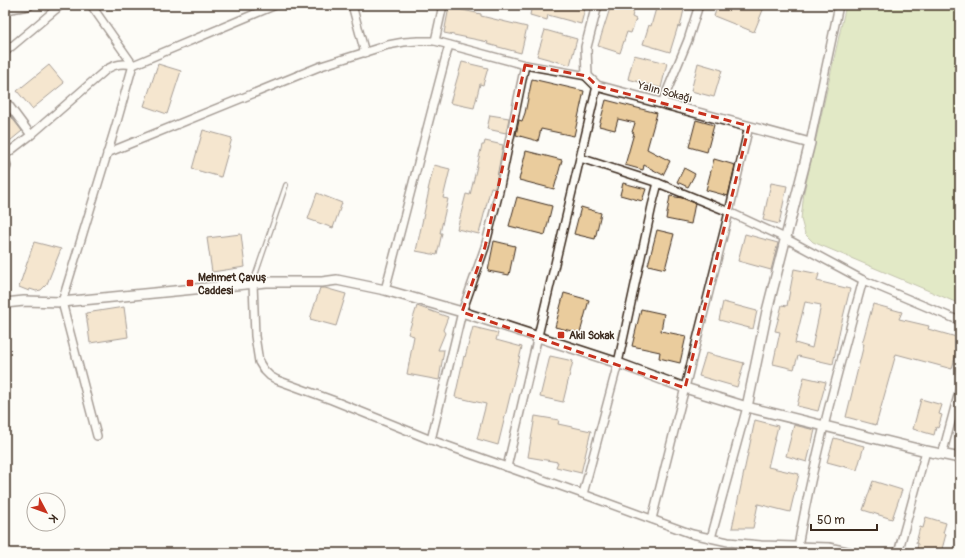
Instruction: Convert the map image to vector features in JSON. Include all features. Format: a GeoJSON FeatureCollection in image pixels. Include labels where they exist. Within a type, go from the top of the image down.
{"type":"FeatureCollection","features":[{"type":"Feature","properties":{"kind":"street"},"geometry":{"type":"LineString","coordinates":[[5,9],[29,5]]}},
{"type":"Feature","properties":{"kind":"street"},"geometry":{"type":"LineString","coordinates":[[5,52],[61,5]]}},
{"type":"Feature","properties":{"kind":"street"},"geometry":{"type":"LineString","coordinates":[[91,5],[133,64]]}},
{"type":"Feature","properties":{"kind":"street"},"geometry":{"type":"LineString","coordinates":[[5,172],[7,166],[5,157],[107,69],[122,63],[133,64],[276,5]]}},
{"type":"Feature","properties":{"kind":"street"},"geometry":{"type":"LineString","coordinates":[[352,5],[365,53]]}},
{"type":"Feature","properties":{"kind":"street"},"geometry":{"type":"LineString","coordinates":[[435,41],[443,5]]}},
{"type":"Feature","properties":{"kind":"street"},"geometry":{"type":"LineString","coordinates":[[587,76],[586,47],[597,5]]}},
{"type":"Feature","properties":{"kind":"street"},"geometry":{"type":"LineString","coordinates":[[662,103],[688,40],[699,5]]}},
{"type":"Feature","properties":{"kind":"street"},"geometry":{"type":"LineString","coordinates":[[711,538],[747,407],[767,310],[810,143],[839,5]]}},
{"type":"Feature","properties":{"kind":"street"},"geometry":{"type":"LineString","coordinates":[[108,153],[321,66],[404,42],[435,41],[525,65],[587,76],[597,86],[507,467]]}},
{"type":"Feature","properties":{"kind":"street"},"geometry":{"type":"LineString","coordinates":[[386,290],[449,45]]}},
{"type":"Feature","properties":{"kind":"street"},"geometry":{"type":"LineString","coordinates":[[97,436],[62,302],[108,153],[133,64]]}},
{"type":"Feature","properties":{"kind":"street"},"geometry":{"type":"LineString","coordinates":[[431,440],[462,312],[485,247],[501,181],[525,65]]}},
{"type":"Feature","properties":{"kind":"street","name":"Yalın Sokağı"},"geometry":{"type":"LineString","coordinates":[[597,86],[810,143]]}},
{"type":"Feature","properties":{"kind":"street"},"geometry":{"type":"LineString","coordinates":[[5,100],[31,135]]}},
{"type":"Feature","properties":{"kind":"street"},"geometry":{"type":"LineString","coordinates":[[652,520],[730,212],[749,126]]}},
{"type":"Feature","properties":{"kind":"street"},"geometry":{"type":"LineString","coordinates":[[580,158],[658,183],[730,212],[785,238],[862,280],[960,321]]}},
{"type":"Feature","properties":{"kind":"street"},"geometry":{"type":"LineString","coordinates":[[583,494],[618,363],[658,183]]}},
{"type":"Feature","properties":{"kind":"street"},"geometry":{"type":"LineString","coordinates":[[5,303],[24,301],[62,302],[253,283],[322,282],[337,280],[386,290],[462,312],[539,336],[685,388],[747,407],[942,455],[960,458]]}},
{"type":"Feature","properties":{"kind":"street"},"geometry":{"type":"LineString","coordinates":[[798,546],[804,510],[823,426],[862,280]]}},
{"type":"Feature","properties":{"kind":"street"},"geometry":{"type":"LineString","coordinates":[[253,283],[255,336],[259,362],[270,376],[431,440],[679,530],[728,542],[761,545],[829,547],[856,553]]}},
{"type":"Feature","properties":{"kind":"street"},"geometry":{"type":"LineString","coordinates":[[942,455],[960,388]]}},
{"type":"Feature","properties":{"kind":"street"},"geometry":{"type":"LineString","coordinates":[[898,553],[926,451]]}},
{"type":"Feature","properties":{"kind":"lane"},"geometry":{"type":"LineString","coordinates":[[253,283],[286,185]]}},
{"type":"Feature","properties":{"kind":"highlighted area"},"geometry":{"type":"Polygon","coordinates":[[[525,65],[587,76],[597,86],[749,126],[685,388],[462,312],[485,247],[525,65]]]}},
{"type":"Feature","properties":{"kind":"green space"},"geometry":{"type":"Polygon","coordinates":[[[846,5],[960,5],[960,304],[813,242],[805,234],[801,219],[804,192],[846,5]]]}},
{"type":"Feature","properties":{"kind":"building"},"geometry":{"type":"Polygon","coordinates":[[[532,5],[586,5],[581,24],[548,15],[547,20],[530,15],[532,5]]]}},
{"type":"Feature","properties":{"kind":"building"},"geometry":{"type":"Polygon","coordinates":[[[611,5],[635,5],[632,17],[636,19],[631,33],[627,32],[620,53],[598,46],[611,5]]]}},
{"type":"Feature","properties":{"kind":"building"},"geometry":{"type":"Polygon","coordinates":[[[657,5],[685,5],[680,27],[678,26],[670,52],[643,44],[649,25],[651,26],[657,5]]]}},
{"type":"Feature","properties":{"kind":"building"},"geometry":{"type":"Polygon","coordinates":[[[718,5],[765,5],[754,32],[714,16],[718,5]]]}},
{"type":"Feature","properties":{"kind":"building"},"geometry":{"type":"Polygon","coordinates":[[[449,7],[527,27],[521,53],[487,44],[488,42],[444,33],[449,7]]]}},
{"type":"Feature","properties":{"kind":"building"},"geometry":{"type":"Polygon","coordinates":[[[545,30],[577,39],[570,65],[537,56],[545,30]]]}},
{"type":"Feature","properties":{"kind":"building"},"geometry":{"type":"Polygon","coordinates":[[[634,55],[667,63],[661,88],[628,79],[634,55]]]}},
{"type":"Feature","properties":{"kind":"building"},"geometry":{"type":"Polygon","coordinates":[[[462,62],[488,68],[483,85],[480,84],[474,108],[450,103],[462,62]]]}},
{"type":"Feature","properties":{"kind":"building"},"geometry":{"type":"Polygon","coordinates":[[[698,63],[722,70],[714,97],[691,91],[698,63]]]}},
{"type":"Feature","properties":{"kind":"building"},"geometry":{"type":"Polygon","coordinates":[[[158,64],[181,71],[167,114],[144,106],[158,64]]]}},
{"type":"Feature","properties":{"kind":"building"},"geometry":{"type":"Polygon","coordinates":[[[49,65],[64,83],[32,109],[17,91],[49,65]]]}},
{"type":"Feature","properties":{"kind":"building"},"geometry":{"type":"Polygon","coordinates":[[[532,79],[584,91],[574,136],[541,129],[538,141],[516,135],[519,120],[522,121],[525,113],[532,79]]]}},
{"type":"Feature","properties":{"kind":"building"},"geometry":{"type":"Polygon","coordinates":[[[606,100],[657,113],[647,149],[670,161],[663,175],[644,165],[643,170],[625,165],[634,133],[632,132],[635,123],[618,119],[615,130],[599,126],[606,100]]]}},
{"type":"Feature","properties":{"kind":"building"},"geometry":{"type":"Polygon","coordinates":[[[5,109],[22,131],[5,145],[5,109]]]}},
{"type":"Feature","properties":{"kind":"building"},"geometry":{"type":"Polygon","coordinates":[[[490,115],[509,118],[506,133],[487,129],[490,115]]]}},
{"type":"Feature","properties":{"kind":"building"},"geometry":{"type":"Polygon","coordinates":[[[696,120],[714,125],[707,152],[689,147],[696,120]]]}},
{"type":"Feature","properties":{"kind":"building"},"geometry":{"type":"Polygon","coordinates":[[[203,130],[232,138],[221,177],[192,169],[203,130]]]}},
{"type":"Feature","properties":{"kind":"building"},"geometry":{"type":"Polygon","coordinates":[[[485,141],[503,145],[495,188],[491,187],[479,234],[457,229],[466,194],[470,195],[482,145],[484,145],[485,141]]]}},
{"type":"Feature","properties":{"kind":"building"},"geometry":{"type":"Polygon","coordinates":[[[526,151],[562,160],[554,189],[519,180],[526,151]]]}},
{"type":"Feature","properties":{"kind":"building"},"geometry":{"type":"Polygon","coordinates":[[[714,159],[735,165],[728,196],[706,190],[714,159]]]}},
{"type":"Feature","properties":{"kind":"building"},"geometry":{"type":"Polygon","coordinates":[[[434,165],[450,169],[443,198],[448,199],[440,233],[442,233],[437,255],[416,251],[434,165]]]}},
{"type":"Feature","properties":{"kind":"building"},"geometry":{"type":"Polygon","coordinates":[[[684,168],[695,174],[688,187],[677,182],[684,168]]]}},
{"type":"Feature","properties":{"kind":"building"},"geometry":{"type":"Polygon","coordinates":[[[623,183],[646,189],[642,201],[620,195],[623,183]]]}},
{"type":"Feature","properties":{"kind":"building"},"geometry":{"type":"Polygon","coordinates":[[[771,183],[787,186],[779,224],[763,220],[771,183]]]}},
{"type":"Feature","properties":{"kind":"building"},"geometry":{"type":"Polygon","coordinates":[[[317,193],[342,203],[333,228],[308,219],[317,193]]]}},
{"type":"Feature","properties":{"kind":"building"},"geometry":{"type":"Polygon","coordinates":[[[670,196],[682,198],[695,203],[691,224],[666,219],[670,196]]]}},
{"type":"Feature","properties":{"kind":"building"},"geometry":{"type":"Polygon","coordinates":[[[517,197],[552,206],[545,235],[509,226],[517,197]]]}},
{"type":"Feature","properties":{"kind":"building"},"geometry":{"type":"Polygon","coordinates":[[[581,207],[601,213],[595,239],[574,234],[581,207]]]}},
{"type":"Feature","properties":{"kind":"building"},"geometry":{"type":"Polygon","coordinates":[[[657,230],[674,234],[665,269],[648,265],[657,230]]]}},
{"type":"Feature","properties":{"kind":"building"},"geometry":{"type":"Polygon","coordinates":[[[241,234],[245,267],[212,272],[207,238],[241,234]]]}},
{"type":"Feature","properties":{"kind":"building"},"geometry":{"type":"Polygon","coordinates":[[[745,234],[778,243],[771,270],[738,261],[745,234]]]}},
{"type":"Feature","properties":{"kind":"building"},"geometry":{"type":"Polygon","coordinates":[[[494,241],[515,246],[509,275],[488,271],[494,241]]]}},
{"type":"Feature","properties":{"kind":"building"},"geometry":{"type":"Polygon","coordinates":[[[34,242],[61,249],[47,284],[41,290],[36,291],[30,289],[29,291],[19,287],[34,242]]]}},
{"type":"Feature","properties":{"kind":"building"},"geometry":{"type":"Polygon","coordinates":[[[794,269],[819,274],[817,281],[850,289],[833,364],[798,356],[794,369],[773,364],[780,332],[775,331],[782,305],[787,306],[794,269]],[[805,302],[795,343],[812,348],[821,305],[805,302]]]}},
{"type":"Feature","properties":{"kind":"building"},"geometry":{"type":"Polygon","coordinates":[[[320,288],[346,294],[336,326],[310,319],[320,288]]]}},
{"type":"Feature","properties":{"kind":"building"},"geometry":{"type":"Polygon","coordinates":[[[564,293],[589,300],[580,333],[555,327],[564,293]]]}},
{"type":"Feature","properties":{"kind":"building"},"geometry":{"type":"Polygon","coordinates":[[[723,302],[757,311],[753,329],[719,320],[723,302]]]}},
{"type":"Feature","properties":{"kind":"building"},"geometry":{"type":"Polygon","coordinates":[[[873,304],[902,312],[899,319],[929,326],[928,329],[960,338],[952,369],[896,354],[876,425],[846,417],[864,344],[862,344],[873,304]]]}},
{"type":"Feature","properties":{"kind":"building"},"geometry":{"type":"Polygon","coordinates":[[[417,306],[448,317],[443,330],[445,333],[438,350],[444,350],[439,380],[407,374],[414,336],[408,334],[417,306]]]}},
{"type":"Feature","properties":{"kind":"building"},"geometry":{"type":"Polygon","coordinates":[[[124,307],[128,337],[90,343],[86,313],[124,307]]]}},
{"type":"Feature","properties":{"kind":"building"},"geometry":{"type":"Polygon","coordinates":[[[641,309],[664,314],[661,331],[686,336],[680,363],[659,358],[660,352],[632,346],[641,309]]]}},
{"type":"Feature","properties":{"kind":"building"},"geometry":{"type":"Polygon","coordinates":[[[473,327],[498,333],[496,340],[522,347],[498,445],[477,439],[486,404],[455,397],[464,356],[465,357],[473,327]]]}},
{"type":"Feature","properties":{"kind":"building"},"geometry":{"type":"Polygon","coordinates":[[[706,353],[744,363],[737,387],[699,376],[706,353]]]}},
{"type":"Feature","properties":{"kind":"building"},"geometry":{"type":"Polygon","coordinates":[[[550,356],[573,361],[563,402],[540,397],[550,356]]]}},
{"type":"Feature","properties":{"kind":"building"},"geometry":{"type":"Polygon","coordinates":[[[804,377],[826,382],[818,411],[797,406],[804,377]]]}},
{"type":"Feature","properties":{"kind":"building"},"geometry":{"type":"Polygon","coordinates":[[[921,399],[942,405],[939,414],[942,415],[934,435],[913,429],[921,399]]]}},
{"type":"Feature","properties":{"kind":"building"},"geometry":{"type":"Polygon","coordinates":[[[535,416],[559,420],[558,424],[591,431],[581,473],[556,467],[558,462],[528,457],[535,416]]]}},
{"type":"Feature","properties":{"kind":"building"},"geometry":{"type":"Polygon","coordinates":[[[755,420],[778,426],[768,467],[799,474],[790,512],[758,504],[753,528],[732,528],[755,420]]]}},
{"type":"Feature","properties":{"kind":"building"},"geometry":{"type":"Polygon","coordinates":[[[794,425],[815,430],[807,462],[786,456],[794,425]]]}},
{"type":"Feature","properties":{"kind":"building"},"geometry":{"type":"Polygon","coordinates":[[[834,438],[864,446],[857,470],[827,462],[834,438]]]}},
{"type":"Feature","properties":{"kind":"building"},"geometry":{"type":"Polygon","coordinates":[[[873,481],[902,490],[892,519],[863,510],[873,481]]]}},
{"type":"Feature","properties":{"kind":"building"},"geometry":{"type":"Polygon","coordinates":[[[926,517],[946,523],[943,533],[946,534],[941,553],[916,553],[918,544],[916,543],[920,527],[923,528],[926,517]]]}},
{"type":"Feature","properties":{"kind":"place","name":"Mehmet Çavuş Caddesi"},"geometry":{"type":"Point","coordinates":[190,283]}},
{"type":"Feature","properties":{"kind":"place","name":"Akil Sokak"},"geometry":{"type":"Point","coordinates":[561,335]}}]}
